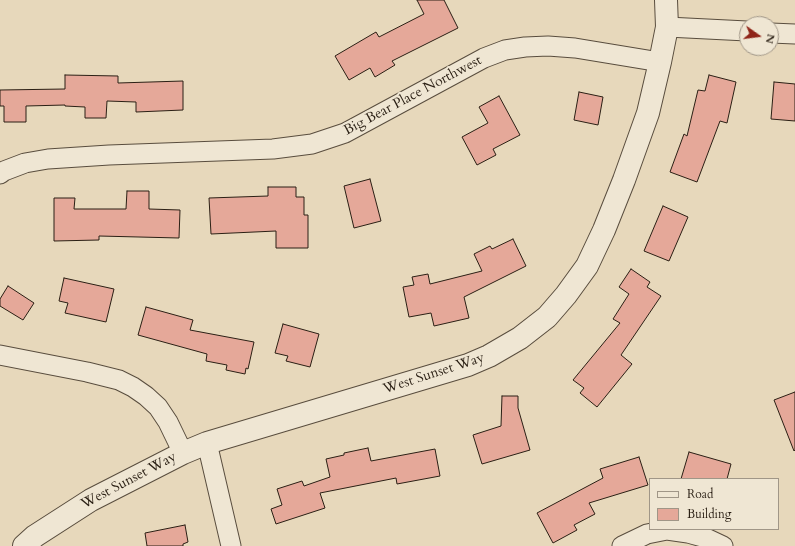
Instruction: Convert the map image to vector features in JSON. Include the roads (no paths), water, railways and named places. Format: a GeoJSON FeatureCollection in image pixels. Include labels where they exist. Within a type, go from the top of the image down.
{"type":"FeatureCollection","features":[{"type":"Feature","properties":{"kind":"street","name":"West Sunset Way"},"geometry":{"type":"LineString","coordinates":[[24,546],[35,536],[91,500],[183,452],[206,443],[468,366],[520,338],[547,317],[566,295],[587,266],[604,230],[624,180],[648,113],[660,62],[667,27],[666,0]]}},
{"type":"Feature","properties":{"kind":"street"},"geometry":{"type":"LineString","coordinates":[[667,27],[739,31]]}},
{"type":"Feature","properties":{"kind":"street"},"geometry":{"type":"LineString","coordinates":[[779,33],[795,34]]}},
{"type":"Feature","properties":{"kind":"street","name":"Big Bear Place Northwest"},"geometry":{"type":"LineString","coordinates":[[0,174],[25,163],[48,159],[109,155],[273,149],[312,144],[345,133],[484,58],[505,50],[524,47],[548,46],[575,48],[660,62]]}},
{"type":"Feature","properties":{"kind":"street"},"geometry":{"type":"LineString","coordinates":[[0,355],[87,372],[119,380],[133,386],[158,407],[168,422],[183,452]]}},
{"type":"Feature","properties":{"kind":"street"},"geometry":{"type":"LineString","coordinates":[[206,443],[231,546]]}},
{"type":"Feature","properties":{"kind":"street"},"geometry":{"type":"LineString","coordinates":[[622,546],[647,534],[667,530],[688,533],[706,538],[723,546]]}}]}
